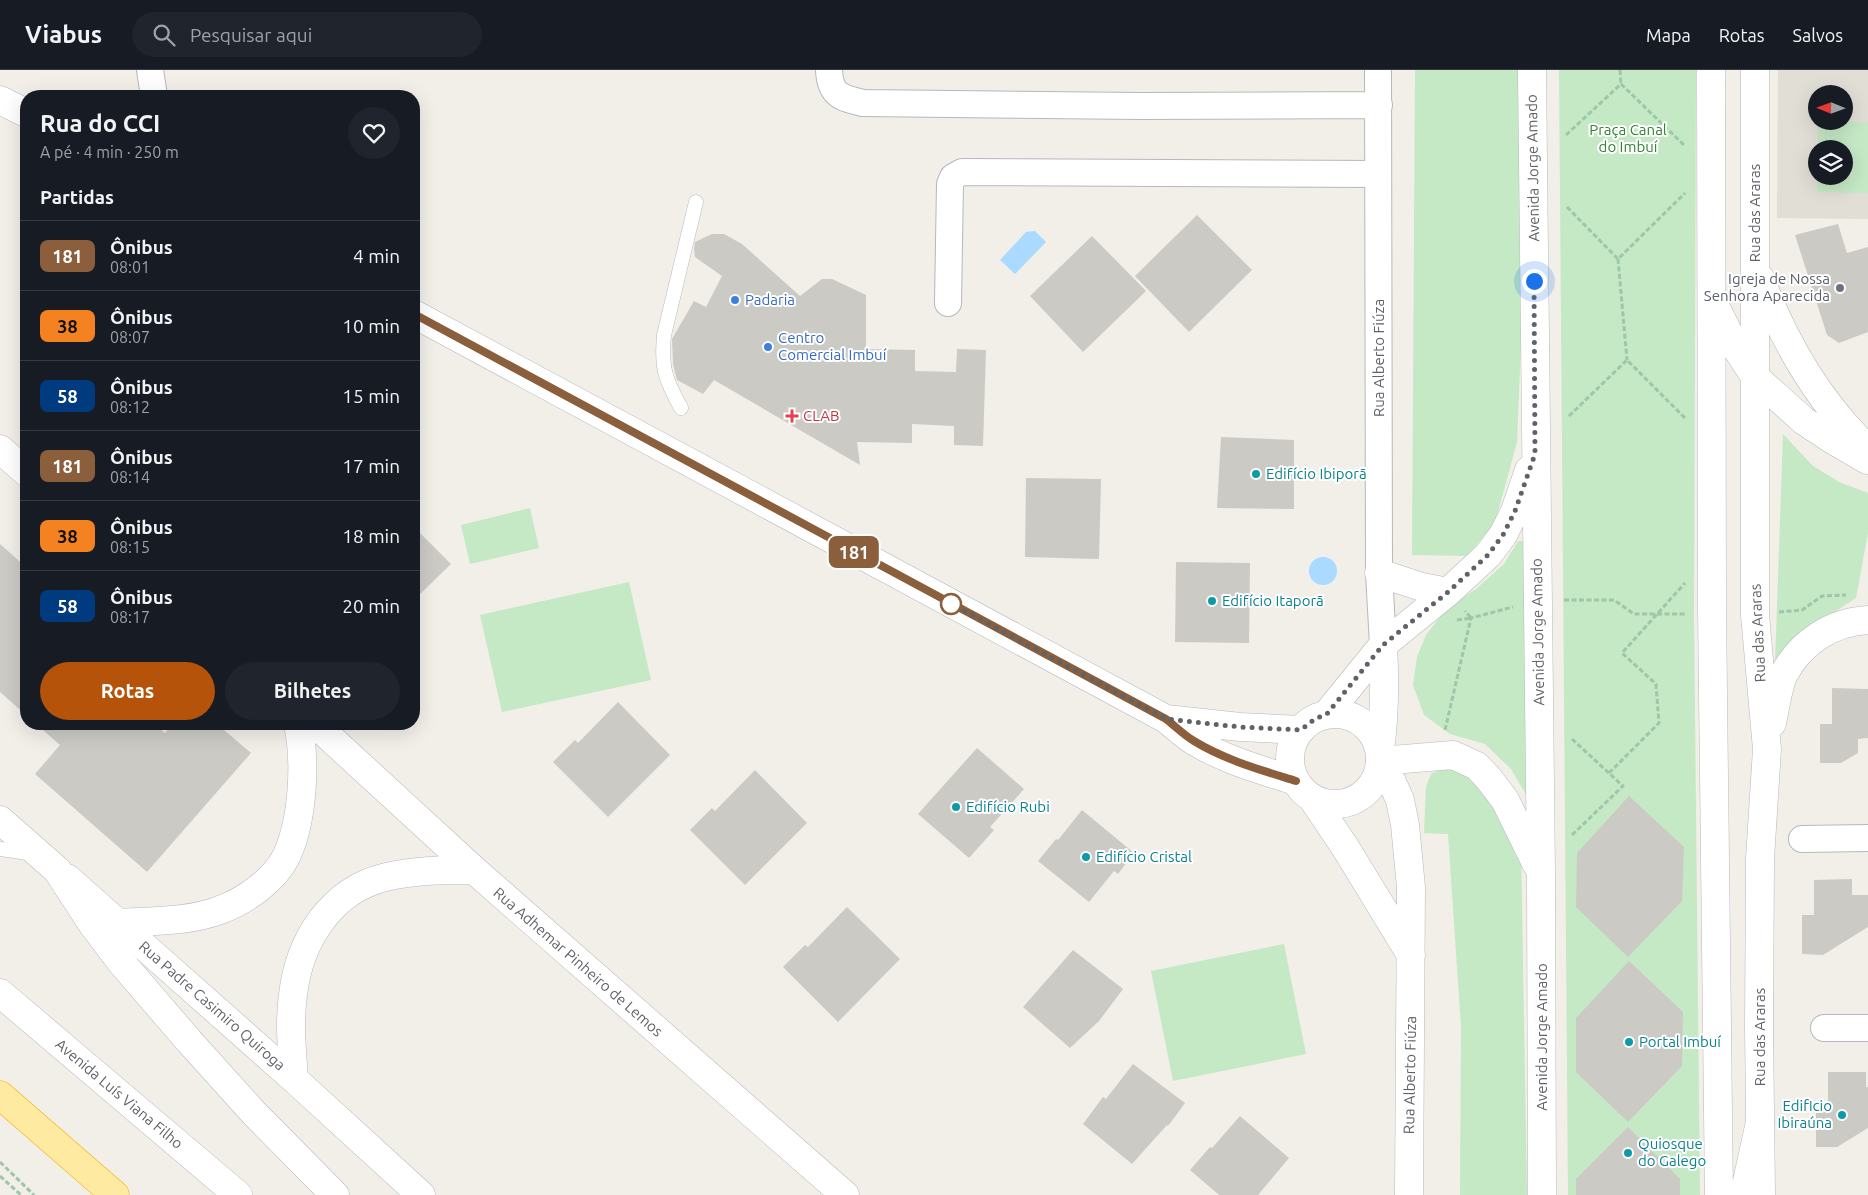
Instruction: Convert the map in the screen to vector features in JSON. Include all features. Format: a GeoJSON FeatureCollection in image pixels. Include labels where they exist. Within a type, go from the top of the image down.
{"type":"FeatureCollection","features":[{"type":"Feature","properties":{"kind":"highway"},"geometry":{"type":"LineString","coordinates":[[0,1095],[115,1195]]}},
{"type":"Feature","properties":{"kind":"street"},"geometry":{"type":"LineString","coordinates":[[829,70],[834,91],[847,99],[863,103],[1143,106],[1379,105]]}},
{"type":"Feature","properties":{"kind":"street","name":"Rua Alberto Fiúza"},"geometry":{"type":"LineString","coordinates":[[1378,70],[1379,573],[1386,686],[1380,759],[1400,800],[1406,825],[1412,955],[1409,1195]]}},
{"type":"Feature","properties":{"kind":"street","name":"Avenida Jorge Amado"},"geometry":{"type":"LineString","coordinates":[[1532,70],[1541,874],[1542,1195]]}},
{"type":"Feature","properties":{"kind":"street"},"geometry":{"type":"LineString","coordinates":[[1711,70],[1713,614],[1719,1195]]}},
{"type":"Feature","properties":{"kind":"street","name":"Rua das Araras"},"geometry":{"type":"LineString","coordinates":[[1755,70],[1755,615],[1767,749],[1760,859],[1761,1195]]}},
{"type":"Feature","properties":{"kind":"street"},"geometry":{"type":"LineString","coordinates":[[140,90],[151,81]]}},
{"type":"Feature","properties":{"kind":"street"},"geometry":{"type":"LineString","coordinates":[[0,100],[20,110]]}},
{"type":"Feature","properties":{"kind":"street"},"geometry":{"type":"LineString","coordinates":[[948,303],[950,184],[953,177],[962,172],[1378,174]]}},
{"type":"Feature","properties":{"kind":"street"},"geometry":{"type":"LineString","coordinates":[[1756,266],[1773,313],[1796,357],[1823,398],[1868,449]]}},
{"type":"Feature","properties":{"kind":"street"},"geometry":{"type":"LineString","coordinates":[[1712,300],[1755,377],[1804,421],[1832,440],[1868,460]]}},
{"type":"Feature","properties":{"kind":"street"},"geometry":{"type":"LineString","coordinates":[[420,317],[1166,719],[1193,740],[1221,755],[1304,789],[1324,802],[1336,804],[1348,802],[1359,797],[1369,789],[1380,759],[1374,736],[1366,725],[1354,718],[1340,714],[1316,718],[1301,730],[1294,742],[1291,768],[1304,789],[1355,863],[1412,955]]}},
{"type":"Feature","properties":{"kind":"street"},"geometry":{"type":"LineString","coordinates":[[0,449],[20,467]]}},
{"type":"Feature","properties":{"kind":"street"},"geometry":{"type":"LineString","coordinates":[[1326,715],[1383,645],[1448,592],[1488,555],[1503,535],[1515,511],[1535,454]]}},
{"type":"Feature","properties":{"kind":"street"},"geometry":{"type":"LineString","coordinates":[[1379,573],[1422,587],[1448,592]]}},
{"type":"Feature","properties":{"kind":"street"},"geometry":{"type":"LineString","coordinates":[[1767,749],[1783,675],[1802,649],[1816,636],[1837,626],[1868,620]]}},
{"type":"Feature","properties":{"kind":"street"},"geometry":{"type":"LineString","coordinates":[[1166,719],[1240,727],[1301,730]]}},
{"type":"Feature","properties":{"kind":"street"},"geometry":{"type":"LineString","coordinates":[[118,923],[193,917],[219,911],[245,898],[268,881],[286,856],[296,825],[301,792],[302,760],[299,730]]}},
{"type":"Feature","properties":{"kind":"street","name":"Rua Adhemar Pinheiro de Lemos"},"geometry":{"type":"LineString","coordinates":[[322,730],[474,870],[845,1195]]}},
{"type":"Feature","properties":{"kind":"street"},"geometry":{"type":"LineString","coordinates":[[1380,759],[1407,760],[1439,755],[1453,755],[1477,766],[1505,800],[1541,874]]}},
{"type":"Feature","properties":{"kind":"street","name":"Rua Padre Casimiro Quiroga"},"geometry":{"type":"LineString","coordinates":[[0,820],[294,1079],[421,1195]]}},
{"type":"Feature","properties":{"kind":"street"},"geometry":{"type":"LineString","coordinates":[[1802,839],[1868,838]]}},
{"type":"Feature","properties":{"kind":"street"},"geometry":{"type":"LineString","coordinates":[[48,862],[128,969],[189,1041],[253,1112],[335,1195]]}},
{"type":"Feature","properties":{"kind":"street"},"geometry":{"type":"LineString","coordinates":[[294,1079],[291,1047],[292,994],[298,968],[308,942],[322,918],[341,898],[363,885],[385,877],[416,871],[474,870]]}},
{"type":"Feature","properties":{"kind":"street","name":"Avenida Luís Viana Filho"},"geometry":{"type":"LineString","coordinates":[[0,993],[238,1195]]}},
{"type":"Feature","properties":{"kind":"street"},"geometry":{"type":"LineString","coordinates":[[1824,1028],[1868,1028]]}},
{"type":"Feature","properties":{"kind":"street"},"geometry":{"type":"LineString","coordinates":[[1744,1195],[1760,1122]]}},
{"type":"Feature","properties":{"kind":"lane"},"geometry":{"type":"LineString","coordinates":[[681,408],[668,385],[663,370],[662,353],[664,335],[696,202]]}},
{"type":"Feature","properties":{"kind":"lane"},"geometry":{"type":"LineString","coordinates":[[0,849],[48,862]]}},
{"type":"Feature","properties":{"kind":"path"},"geometry":{"type":"LineString","coordinates":[[1620,70],[1621,84],[1691,151]]}},
{"type":"Feature","properties":{"kind":"path"},"geometry":{"type":"LineString","coordinates":[[1566,135],[1621,84]]}},
{"type":"Feature","properties":{"kind":"path"},"geometry":{"type":"LineString","coordinates":[[1618,259],[1691,186]]}},
{"type":"Feature","properties":{"kind":"path"},"geometry":{"type":"LineString","coordinates":[[1567,208],[1618,259],[1627,360],[1690,424]]}},
{"type":"Feature","properties":{"kind":"path"},"geometry":{"type":"LineString","coordinates":[[1569,416],[1627,360]]}},
{"type":"Feature","properties":{"kind":"path"},"geometry":{"type":"LineString","coordinates":[[1609,773],[1659,723],[1656,684],[1622,653],[1690,578]]}},
{"type":"Feature","properties":{"kind":"path"},"geometry":{"type":"LineString","coordinates":[[1755,615],[1802,610],[1822,596],[1850,594]]}},
{"type":"Feature","properties":{"kind":"path"},"geometry":{"type":"LineString","coordinates":[[1439,755],[1471,618],[1538,600],[1614,600],[1634,614],[1713,614]]}},
{"type":"Feature","properties":{"kind":"path"},"geometry":{"type":"LineString","coordinates":[[1572,739],[1623,786],[1572,835]]}},
{"type":"Feature","properties":{"kind":"path"},"geometry":{"type":"LineString","coordinates":[[0,1162],[34,1195]]}},
{"type":"Feature","properties":{"kind":"path"},"geometry":{"type":"LineString","coordinates":[[0,1176],[21,1195]]}},
{"type":"Feature","properties":{"kind":"shaded area"},"geometry":{"type":"Polygon","coordinates":[[[1778,70],[1868,70],[1868,219],[1777,218],[1778,70]]]}},
{"type":"Feature","properties":{"kind":"green space"},"geometry":{"type":"Polygon","coordinates":[[[1415,70],[1532,70],[1517,442],[1495,523],[1467,556],[1412,555],[1415,70]]]}},
{"type":"Feature","properties":{"kind":"green space","name":"Praça Canal do Imbuí"},"geometry":{"type":"Polygon","coordinates":[[[1559,70],[1696,70],[1694,618],[1700,1195],[1568,1195],[1559,70]]]}},
{"type":"Feature","properties":{"kind":"green space"},"geometry":{"type":"Polygon","coordinates":[[[1853,122],[1868,122],[1868,193],[1817,192],[1817,185],[1853,185],[1853,140],[1818,140],[1818,130],[1853,130],[1853,122]]]}},
{"type":"Feature","properties":{"kind":"green space"},"geometry":{"type":"Polygon","coordinates":[[[1783,434],[1813,466],[1839,482],[1868,493],[1868,533],[1856,598],[1793,639],[1775,664],[1783,434]]]}},
{"type":"Feature","properties":{"kind":"green space"},"geometry":{"type":"Polygon","coordinates":[[[530,508],[539,548],[470,564],[461,525],[530,508]]]}},
{"type":"Feature","properties":{"kind":"green space"},"geometry":{"type":"Polygon","coordinates":[[[1518,541],[1526,541],[1531,803],[1511,769],[1485,744],[1450,734],[1424,715],[1413,685],[1417,657],[1426,635],[1446,609],[1476,589],[1504,564],[1518,541]]]}},
{"type":"Feature","properties":{"kind":"green space"},"geometry":{"type":"Polygon","coordinates":[[[629,582],[651,680],[502,712],[480,615],[629,582]]]}},
{"type":"Feature","properties":{"kind":"green space"},"geometry":{"type":"Polygon","coordinates":[[[1443,768],[1470,768],[1521,847],[1527,1195],[1460,1195],[1461,1027],[1448,834],[1424,833],[1426,787],[1431,774],[1443,768]]]}},
{"type":"Feature","properties":{"kind":"green space"},"geometry":{"type":"Polygon","coordinates":[[[1284,944],[1306,1054],[1173,1081],[1151,971],[1284,944]]]}},
{"type":"Feature","properties":{"kind":"water"},"geometry":{"type":"Polygon","coordinates":[[[1035,231],[1046,242],[1015,274],[1000,260],[1026,232],[1035,231]]]}},
{"type":"Feature","properties":{"kind":"water"},"geometry":{"type":"Polygon","coordinates":[[[1323,557],[1333,561],[1337,571],[1333,581],[1323,585],[1313,581],[1309,571],[1313,561],[1323,557]]]}},
{"type":"Feature","properties":{"kind":"building"},"geometry":{"type":"Polygon","coordinates":[[[1197,215],[1252,270],[1189,332],[1135,276],[1197,215]]]}},
{"type":"Feature","properties":{"kind":"building","name":"Igreja de Nossa Senhora Aparecida"},"geometry":{"type":"Polygon","coordinates":[[[1838,224],[1847,253],[1868,247],[1868,332],[1839,343],[1827,335],[1795,235],[1838,224]]]}},
{"type":"Feature","properties":{"kind":"building","name":"Centro Comercial Imbuí"},"geometry":{"type":"Polygon","coordinates":[[[712,234],[724,234],[742,244],[800,296],[822,279],[832,279],[866,295],[866,349],[915,350],[915,371],[956,372],[957,349],[986,350],[983,446],[954,445],[954,426],[912,424],[912,443],[857,442],[860,465],[714,380],[703,394],[677,380],[673,364],[672,339],[694,301],[706,307],[722,276],[695,257],[695,242],[712,234]]]}},
{"type":"Feature","properties":{"kind":"building"},"geometry":{"type":"Polygon","coordinates":[[[1092,236],[1146,291],[1083,352],[1030,296],[1092,236]]]}},
{"type":"Feature","properties":{"kind":"building","name":"Edifício Ibiporã"},"geometry":{"type":"Polygon","coordinates":[[[1221,437],[1294,440],[1294,509],[1217,508],[1221,437]]]}},
{"type":"Feature","properties":{"kind":"building"},"geometry":{"type":"Polygon","coordinates":[[[1026,478],[1101,479],[1099,559],[1025,557],[1026,478]]]}},
{"type":"Feature","properties":{"kind":"building"},"geometry":{"type":"Polygon","coordinates":[[[420,533],[451,564],[420,594],[420,533]]]}},
{"type":"Feature","properties":{"kind":"building"},"geometry":{"type":"Polygon","coordinates":[[[0,544],[20,562],[20,710],[0,692],[0,544]]]}},
{"type":"Feature","properties":{"kind":"building","name":"Edifício Itaporã"},"geometry":{"type":"Polygon","coordinates":[[[1176,562],[1250,563],[1249,643],[1175,642],[1176,562]]]}},
{"type":"Feature","properties":{"kind":"building"},"geometry":{"type":"Polygon","coordinates":[[[1832,688],[1868,689],[1868,738],[1858,739],[1858,753],[1841,763],[1820,763],[1820,724],[1832,724],[1832,688]]]}},
{"type":"Feature","properties":{"kind":"building"},"geometry":{"type":"Polygon","coordinates":[[[618,702],[670,755],[608,817],[553,762],[575,740],[578,743],[618,702]]]}},
{"type":"Feature","properties":{"kind":"building"},"geometry":{"type":"Polygon","coordinates":[[[43,730],[161,730],[165,733],[167,730],[224,730],[251,753],[147,872],[35,774],[60,745],[43,730]]]}},
{"type":"Feature","properties":{"kind":"building","name":"Edifício Rubi"},"geometry":{"type":"Polygon","coordinates":[[[977,748],[1024,789],[990,827],[994,830],[969,858],[918,814],[977,748]]]}},
{"type":"Feature","properties":{"kind":"building"},"geometry":{"type":"Polygon","coordinates":[[[755,770],[807,823],[745,885],[690,830],[712,808],[715,811],[755,770]]]}},
{"type":"Feature","properties":{"kind":"building"},"geometry":{"type":"Polygon","coordinates":[[[1629,796],[1684,847],[1682,901],[1628,957],[1576,907],[1577,853],[1629,796]]]}},
{"type":"Feature","properties":{"kind":"building","name":"Edifício Cristal"},"geometry":{"type":"Polygon","coordinates":[[[1082,810],[1134,853],[1118,874],[1114,871],[1089,902],[1038,861],[1082,810]]]}},
{"type":"Feature","properties":{"kind":"building"},"geometry":{"type":"Polygon","coordinates":[[[1852,879],[1852,895],[1868,895],[1868,927],[1823,955],[1802,954],[1802,915],[1814,915],[1814,880],[1852,879]]]}},
{"type":"Feature","properties":{"kind":"building"},"geometry":{"type":"Polygon","coordinates":[[[847,907],[900,959],[838,1022],[783,967],[805,945],[808,947],[847,907]]]}},
{"type":"Feature","properties":{"kind":"building"},"geometry":{"type":"Polygon","coordinates":[[[1073,950],[1123,989],[1099,1021],[1070,1048],[1023,1007],[1073,950]]]}},
{"type":"Feature","properties":{"kind":"building","name":"Portal Imbuí"},"geometry":{"type":"Polygon","coordinates":[[[1629,961],[1683,1012],[1682,1066],[1628,1122],[1576,1072],[1576,1018],[1629,961]]]}},
{"type":"Feature","properties":{"kind":"building"},"geometry":{"type":"Polygon","coordinates":[[[1133,1064],[1185,1103],[1168,1126],[1132,1164],[1083,1124],[1103,1097],[1106,1099],[1133,1064]]]}},
{"type":"Feature","properties":{"kind":"building","name":"Edificio Ibiraúna"},"geometry":{"type":"Polygon","coordinates":[[[1828,1072],[1866,1072],[1868,1128],[1837,1147],[1816,1147],[1816,1108],[1828,1108],[1828,1072]]]}},
{"type":"Feature","properties":{"kind":"building"},"geometry":{"type":"Polygon","coordinates":[[[1240,1116],[1289,1158],[1258,1195],[1219,1195],[1190,1170],[1240,1116]]]}},
{"type":"Feature","properties":{"kind":"building","name":"Quiosque do Galego"},"geometry":{"type":"Polygon","coordinates":[[[1628,1127],[1680,1179],[1680,1195],[1576,1195],[1576,1179],[1628,1127]]]}},
{"type":"Feature","properties":{"kind":"bus line","name":"181"},"geometry":{"type":"LineString","coordinates":[[420,317],[1166,719],[1193,740],[1221,755],[1296,781]]}},
{"type":"Feature","properties":{"kind":"place","name":"Igreja de Nossa Senhora Aparecida"},"geometry":{"type":"Point","coordinates":[1840,288]}},
{"type":"Feature","properties":{"kind":"place","name":"Padaria"},"geometry":{"type":"Point","coordinates":[735,300]}},
{"type":"Feature","properties":{"kind":"place","name":"Centro Comercial Imbuí"},"geometry":{"type":"Point","coordinates":[768,347]}},
{"type":"Feature","properties":{"kind":"place","name":"CLAB"},"geometry":{"type":"Point","coordinates":[792,416]}},
{"type":"Feature","properties":{"kind":"place","name":"Edifício Ibiporã"},"geometry":{"type":"Point","coordinates":[1256,474]}},
{"type":"Feature","properties":{"kind":"place","name":"Edifício Itaporã"},"geometry":{"type":"Point","coordinates":[1212,601]}},
{"type":"Feature","properties":{"kind":"place","name":"Edifício Rubi"},"geometry":{"type":"Point","coordinates":[956,807]}},
{"type":"Feature","properties":{"kind":"place","name":"Edifício Cristal"},"geometry":{"type":"Point","coordinates":[1086,857]}},
{"type":"Feature","properties":{"kind":"place","name":"Portal Imbuí"},"geometry":{"type":"Point","coordinates":[1629,1042]}},
{"type":"Feature","properties":{"kind":"place","name":"Edificio Ibiraúna"},"geometry":{"type":"Point","coordinates":[1842,1115]}},
{"type":"Feature","properties":{"kind":"place","name":"Quiosque do Galego"},"geometry":{"type":"Point","coordinates":[1628,1153]}},
{"type":"Feature","properties":{"kind":"route"},"geometry":{"type":"LineString","coordinates":[[951,604],[946,601],[1166,719],[1240,727],[1301,730],[1316,718],[1326,715],[1383,645],[1448,592],[1488,555],[1503,535],[1515,511],[1535,454],[1534,281]]}}]}
